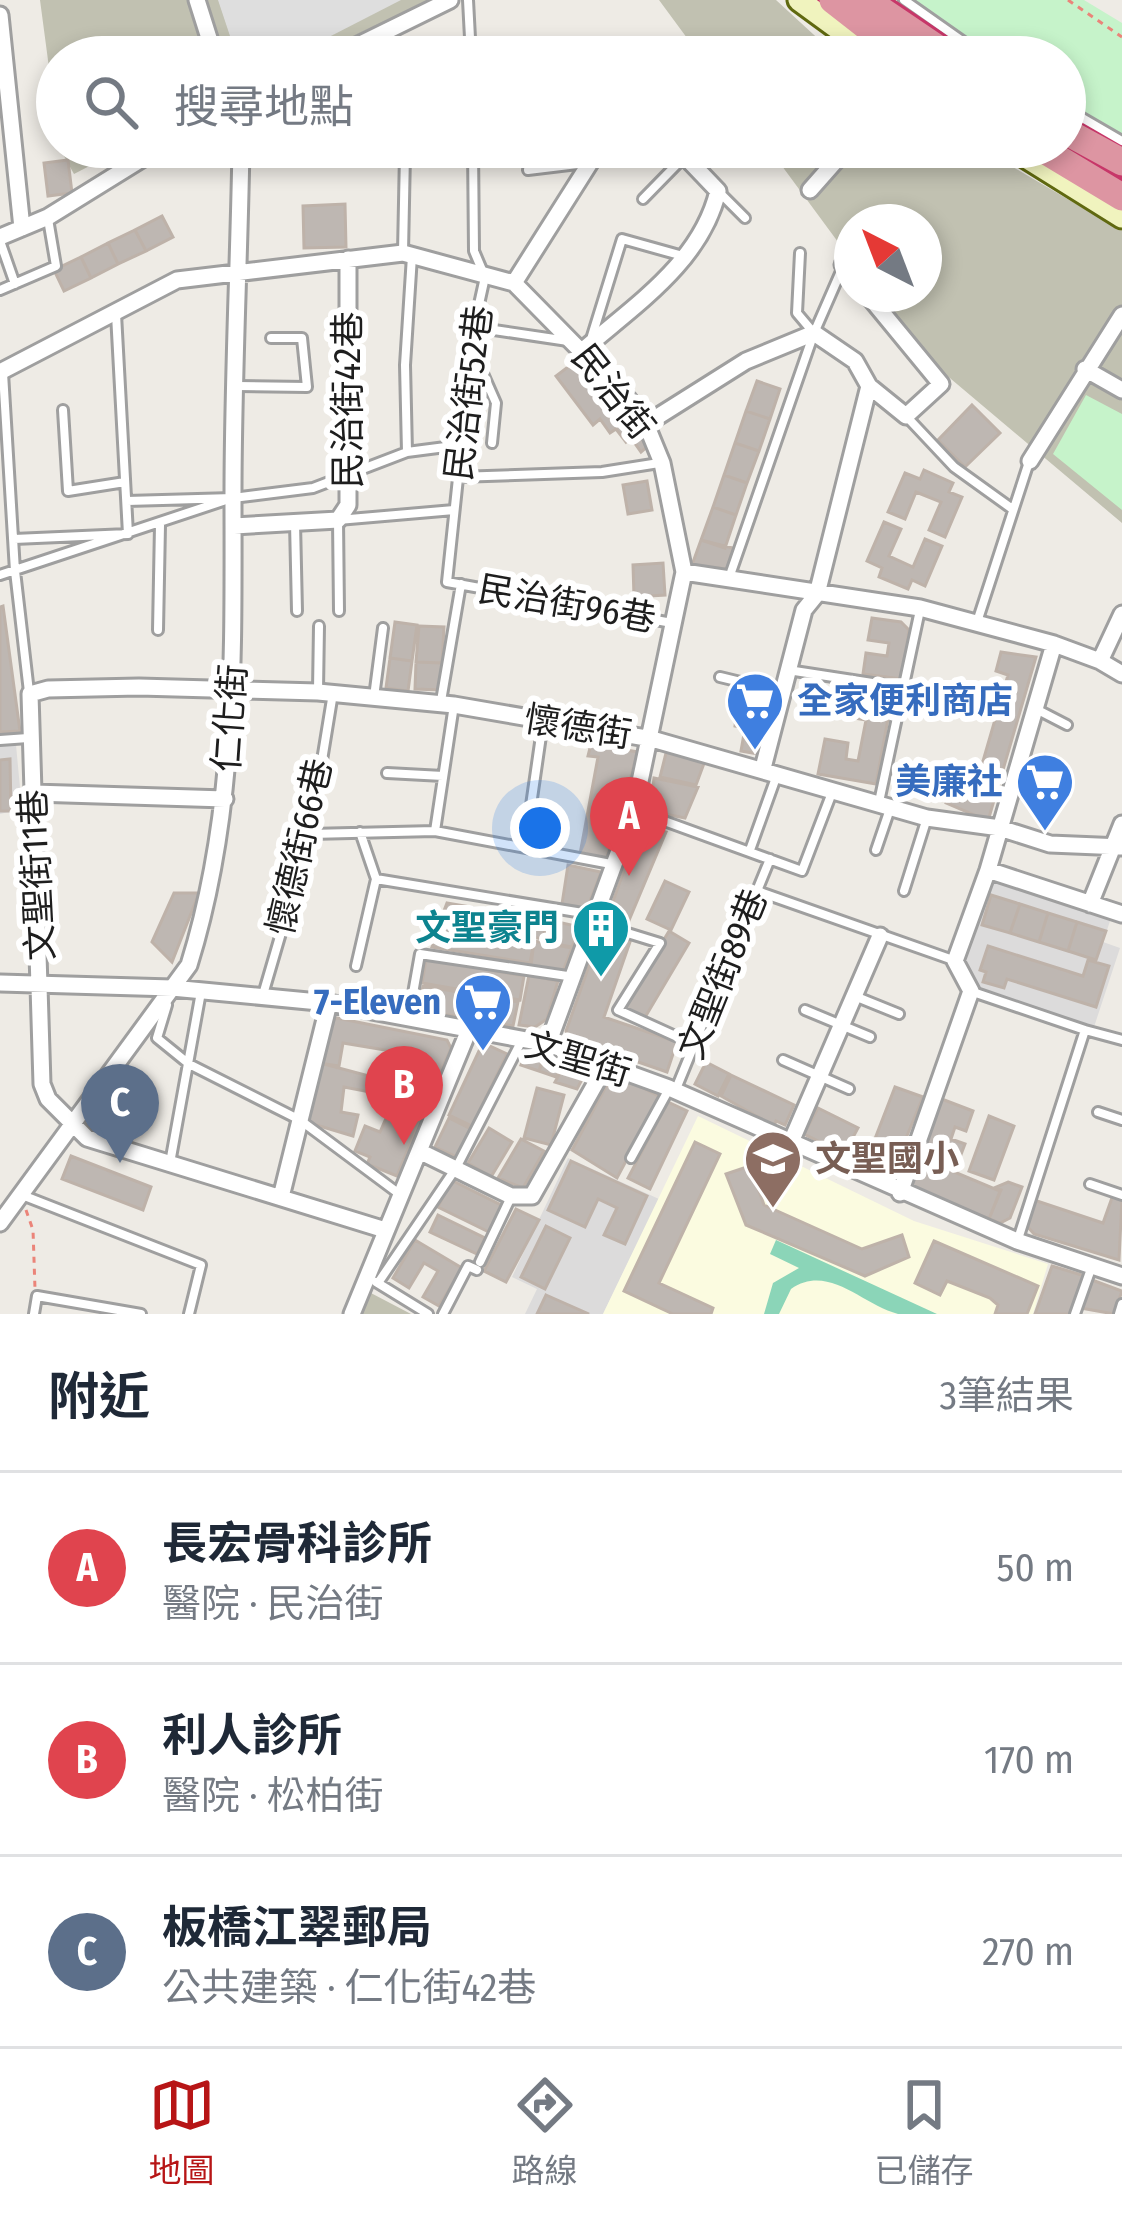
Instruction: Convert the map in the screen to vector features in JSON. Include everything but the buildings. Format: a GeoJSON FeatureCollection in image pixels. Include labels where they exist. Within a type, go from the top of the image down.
{"type":"FeatureCollection","features":[{"type":"Feature","properties":{"kind":"highway"},"geometry":{"type":"LineString","coordinates":[[820,0],[865,36]]}},
{"type":"Feature","properties":{"kind":"highway"},"geometry":{"type":"LineString","coordinates":[[832,0],[879,36]]}},
{"type":"Feature","properties":{"kind":"highway"},"geometry":{"type":"LineString","coordinates":[[866,0],[919,36]]}},
{"type":"Feature","properties":{"kind":"highway"},"geometry":{"type":"LineString","coordinates":[[1086,142],[1122,162]]}},
{"type":"Feature","properties":{"kind":"highway"},"geometry":{"type":"LineString","coordinates":[[1045,168],[1059,177]]}},
{"type":"Feature","properties":{"kind":"highway"},"geometry":{"type":"LineString","coordinates":[[1074,168],[1122,197]]}},
{"type":"Feature","properties":{"kind":"main road"},"geometry":{"type":"LineString","coordinates":[[799,0],[848,36]]}},
{"type":"Feature","properties":{"kind":"main road"},"geometry":{"type":"LineString","coordinates":[[854,0],[902,36]]}},
{"type":"Feature","properties":{"kind":"main road"},"geometry":{"type":"LineString","coordinates":[[1086,157],[1122,177]]}},
{"type":"Feature","properties":{"kind":"main road"},"geometry":{"type":"LineString","coordinates":[[1059,177],[1122,217]]}},
{"type":"Feature","properties":{"kind":"street"},"geometry":{"type":"LineString","coordinates":[[197,0],[208,36]]}},
{"type":"Feature","properties":{"kind":"street"},"geometry":{"type":"LineString","coordinates":[[377,36],[450,0]]}},
{"type":"Feature","properties":{"kind":"street"},"geometry":{"type":"LineString","coordinates":[[0,15],[22,228]]}},
{"type":"Feature","properties":{"kind":"street"},"geometry":{"type":"LineString","coordinates":[[0,239],[48,217],[127,168]]}},
{"type":"Feature","properties":{"kind":"street","name":"仁化街"},"geometry":{"type":"LineString","coordinates":[[0,1223],[189,965],[202,923],[224,799],[235,690],[233,498],[241,168]]}},
{"type":"Feature","properties":{"kind":"street"},"geometry":{"type":"LineString","coordinates":[[2,372],[177,280],[408,254],[514,283],[587,168]]}},
{"type":"Feature","properties":{"kind":"street"},"geometry":{"type":"LineString","coordinates":[[582,345],[688,257],[711,222],[718,191],[696,168]]}},
{"type":"Feature","properties":{"kind":"street"},"geometry":{"type":"LineString","coordinates":[[810,190],[829,168]]}},
{"type":"Feature","properties":{"kind":"street","name":"民治街42巷"},"geometry":{"type":"LineString","coordinates":[[338,520],[348,505],[347,259]]}},
{"type":"Feature","properties":{"kind":"street","name":"民治街"},"geometry":{"type":"LineString","coordinates":[[514,283],[582,345],[646,424],[662,463],[684,572],[634,810],[548,1044]]}},
{"type":"Feature","properties":{"kind":"street"},"geometry":{"type":"LineString","coordinates":[[646,424],[746,362],[814,333],[855,361],[869,386],[906,416],[941,384],[882,312]]}},
{"type":"Feature","properties":{"kind":"street"},"geometry":{"type":"LineString","coordinates":[[1030,461],[1122,315]]}},
{"type":"Feature","properties":{"kind":"street"},"geometry":{"type":"LineString","coordinates":[[1085,369],[1122,390]]}},
{"type":"Feature","properties":{"kind":"street"},"geometry":{"type":"LineString","coordinates":[[771,770],[787,670],[804,610],[817,594],[869,386]]}},
{"type":"Feature","properties":{"kind":"street"},"geometry":{"type":"LineString","coordinates":[[234,526],[338,520]]}},
{"type":"Feature","properties":{"kind":"street"},"geometry":{"type":"LineString","coordinates":[[684,572],[920,608],[1054,644],[1122,674]]}},
{"type":"Feature","properties":{"kind":"street"},"geometry":{"type":"LineString","coordinates":[[1100,662],[1122,614]]}},
{"type":"Feature","properties":{"kind":"street"},"geometry":{"type":"LineString","coordinates":[[900,1193],[971,991],[955,961],[988,870],[1054,644]]}},
{"type":"Feature","properties":{"kind":"street","name":"懷德街"},"geometry":{"type":"LineString","coordinates":[[30,694],[48,688],[326,692],[447,704],[652,739],[982,830],[1000,828],[1049,844],[1118,847]]}},
{"type":"Feature","properties":{"kind":"street","name":"文聖街11巷"},"geometry":{"type":"LineString","coordinates":[[30,694],[42,1084],[72,1127]]}},
{"type":"Feature","properties":{"kind":"street"},"geometry":{"type":"LineString","coordinates":[[34,793],[224,799]]}},
{"type":"Feature","properties":{"kind":"street"},"geometry":{"type":"LineString","coordinates":[[1090,904],[1118,847],[1122,824]]}},
{"type":"Feature","properties":{"kind":"street"},"geometry":{"type":"LineString","coordinates":[[988,870],[1122,914]]}},
{"type":"Feature","properties":{"kind":"street"},"geometry":{"type":"LineString","coordinates":[[791,1142],[880,936]]}},
{"type":"Feature","properties":{"kind":"street","name":"文聖街"},"geometry":{"type":"LineString","coordinates":[[0,983],[172,988],[329,1003],[548,1044],[672,1089],[1017,1241],[1122,1276]]}},
{"type":"Feature","properties":{"kind":"street"},"geometry":{"type":"LineString","coordinates":[[281,1197],[329,1003]]}},
{"type":"Feature","properties":{"kind":"street"},"geometry":{"type":"LineString","coordinates":[[352,1314],[371,1279],[382,1229],[468,1032]]}},
{"type":"Feature","properties":{"kind":"street"},"geometry":{"type":"LineString","coordinates":[[419,1151],[512,1196],[532,1196],[606,1065]]}},
{"type":"Feature","properties":{"kind":"street"},"geometry":{"type":"LineString","coordinates":[[72,1127],[87,1138],[382,1229]]}},
{"type":"Feature","properties":{"kind":"lane"},"geometry":{"type":"LineString","coordinates":[[468,0],[469,36]]}},
{"type":"Feature","properties":{"kind":"lane"},"geometry":{"type":"LineString","coordinates":[[904,0],[955,36]]}},
{"type":"Feature","properties":{"kind":"lane"},"geometry":{"type":"LineString","coordinates":[[1086,120],[1122,141]]}},
{"type":"Feature","properties":{"kind":"lane"},"geometry":{"type":"LineString","coordinates":[[407,452],[410,168]]}},
{"type":"Feature","properties":{"kind":"lane"},"geometry":{"type":"LineString","coordinates":[[472,168],[474,251],[485,277]]}},
{"type":"Feature","properties":{"kind":"lane"},"geometry":{"type":"LineString","coordinates":[[528,170],[546,168]]}},
{"type":"Feature","properties":{"kind":"lane"},"geometry":{"type":"LineString","coordinates":[[643,199],[667,168]]}},
{"type":"Feature","properties":{"kind":"lane"},"geometry":{"type":"LineString","coordinates":[[718,191],[746,218]]}},
{"type":"Feature","properties":{"kind":"lane"},"geometry":{"type":"LineString","coordinates":[[0,290],[56,266],[48,217]]}},
{"type":"Feature","properties":{"kind":"lane"},"geometry":{"type":"LineString","coordinates":[[0,239],[16,284]]}},
{"type":"Feature","properties":{"kind":"lane"},"geometry":{"type":"LineString","coordinates":[[474,327],[582,345],[622,239],[688,257]]}},
{"type":"Feature","properties":{"kind":"lane"},"geometry":{"type":"LineString","coordinates":[[800,254],[797,313],[814,333]]}},
{"type":"Feature","properties":{"kind":"lane","name":"民治街52巷"},"geometry":{"type":"LineString","coordinates":[[435,831],[461,584],[448,582],[454,510],[474,327],[485,277]]}},
{"type":"Feature","properties":{"kind":"lane"},"geometry":{"type":"LineString","coordinates":[[729,578],[814,333],[834,292]]}},
{"type":"Feature","properties":{"kind":"lane"},"geometry":{"type":"LineString","coordinates":[[116,309],[128,534]]}},
{"type":"Feature","properties":{"kind":"lane"},"geometry":{"type":"LineString","coordinates":[[236,386],[307,387],[302,338],[271,338]]}},
{"type":"Feature","properties":{"kind":"lane"},"geometry":{"type":"LineString","coordinates":[[473,352],[496,403],[492,443]]}},
{"type":"Feature","properties":{"kind":"lane"},"geometry":{"type":"LineString","coordinates":[[2,372],[15,571],[30,694]]}},
{"type":"Feature","properties":{"kind":"lane"},"geometry":{"type":"LineString","coordinates":[[63,410],[68,491],[125,482]]}},
{"type":"Feature","properties":{"kind":"lane"},"geometry":{"type":"LineString","coordinates":[[906,416],[954,467],[1011,508]]}},
{"type":"Feature","properties":{"kind":"lane"},"geometry":{"type":"LineString","coordinates":[[127,501],[233,498],[313,488],[407,452],[461,445]]}},
{"type":"Feature","properties":{"kind":"lane"},"geometry":{"type":"LineString","coordinates":[[977,622],[1030,461]]}},
{"type":"Feature","properties":{"kind":"lane"},"geometry":{"type":"LineString","coordinates":[[457,477],[602,472],[662,463]]}},
{"type":"Feature","properties":{"kind":"lane"},"geometry":{"type":"LineString","coordinates":[[0,575],[233,498]]}},
{"type":"Feature","properties":{"kind":"lane","name":"民治街52巷"},"geometry":{"type":"LineString","coordinates":[[338,520],[454,510]]}},
{"type":"Feature","properties":{"kind":"lane","name":"民治街42巷"},"geometry":{"type":"LineString","coordinates":[[338,520],[339,611]]}},
{"type":"Feature","properties":{"kind":"lane"},"geometry":{"type":"LineString","coordinates":[[295,522],[297,611]]}},
{"type":"Feature","properties":{"kind":"lane"},"geometry":{"type":"LineString","coordinates":[[158,630],[160,525]]}},
{"type":"Feature","properties":{"kind":"lane"},"geometry":{"type":"LineString","coordinates":[[14,538],[128,534]]}},
{"type":"Feature","properties":{"kind":"lane","name":"民治街96巷"},"geometry":{"type":"LineString","coordinates":[[461,584],[673,623]]}},
{"type":"Feature","properties":{"kind":"lane"},"geometry":{"type":"LineString","coordinates":[[876,850],[920,608]]}},
{"type":"Feature","properties":{"kind":"lane","name":"懷德街66巷"},"geometry":{"type":"LineString","coordinates":[[262,999],[310,834],[326,692],[319,626]]}},
{"type":"Feature","properties":{"kind":"lane"},"geometry":{"type":"LineString","coordinates":[[374,697],[383,628]]}},
{"type":"Feature","properties":{"kind":"lane"},"geometry":{"type":"LineString","coordinates":[[787,670],[976,699]]}},
{"type":"Feature","properties":{"kind":"lane"},"geometry":{"type":"LineString","coordinates":[[720,677],[782,692]]}},
{"type":"Feature","properties":{"kind":"lane"},"geometry":{"type":"LineString","coordinates":[[1035,709],[1066,725]]}},
{"type":"Feature","properties":{"kind":"lane"},"geometry":{"type":"LineString","coordinates":[[525,847],[543,722]]}},
{"type":"Feature","properties":{"kind":"lane"},"geometry":{"type":"LineString","coordinates":[[0,740],[31,738]]}},
{"type":"Feature","properties":{"kind":"lane"},"geometry":{"type":"LineString","coordinates":[[1017,766],[1044,777]]}},
{"type":"Feature","properties":{"kind":"lane"},"geometry":{"type":"LineString","coordinates":[[750,850],[771,770]]}},
{"type":"Feature","properties":{"kind":"lane","name":"懷德街66巷"},"geometry":{"type":"LineString","coordinates":[[387,773],[442,776]]}},
{"type":"Feature","properties":{"kind":"lane"},"geometry":{"type":"LineString","coordinates":[[634,810],[802,872],[834,788]]}},
{"type":"Feature","properties":{"kind":"lane"},"geometry":{"type":"LineString","coordinates":[[904,891],[927,818]]}},
{"type":"Feature","properties":{"kind":"lane"},"geometry":{"type":"LineString","coordinates":[[310,834],[435,831],[616,865]]}},
{"type":"Feature","properties":{"kind":"lane"},"geometry":{"type":"LineString","coordinates":[[356,966],[376,879],[360,832]]}},
{"type":"Feature","properties":{"kind":"lane","name":"文聖街89巷"},"geometry":{"type":"LineString","coordinates":[[631,1157],[695,1045],[770,858]]}},
{"type":"Feature","properties":{"kind":"lane"},"geometry":{"type":"LineString","coordinates":[[376,879],[596,919],[660,943],[618,1010],[695,1045]]}},
{"type":"Feature","properties":{"kind":"lane"},"geometry":{"type":"LineString","coordinates":[[757,890],[955,961]]}},
{"type":"Feature","properties":{"kind":"lane"},"geometry":{"type":"LineString","coordinates":[[409,1018],[420,954],[574,977]]}},
{"type":"Feature","properties":{"kind":"lane"},"geometry":{"type":"LineString","coordinates":[[172,988],[157,1038],[189,1064],[299,1120],[398,1193]]}},
{"type":"Feature","properties":{"kind":"lane"},"geometry":{"type":"LineString","coordinates":[[170,1163],[202,990]]}},
{"type":"Feature","properties":{"kind":"lane"},"geometry":{"type":"LineString","coordinates":[[971,991],[1122,1040]]}},
{"type":"Feature","properties":{"kind":"lane"},"geometry":{"type":"LineString","coordinates":[[856,996],[899,1014]]}},
{"type":"Feature","properties":{"kind":"lane"},"geometry":{"type":"LineString","coordinates":[[805,1010],[870,1037]]}},
{"type":"Feature","properties":{"kind":"lane"},"geometry":{"type":"LineString","coordinates":[[1017,1241],[1085,1030]]}},
{"type":"Feature","properties":{"kind":"lane"},"geometry":{"type":"LineString","coordinates":[[428,1314],[371,1279],[456,1168],[523,1039]]}},
{"type":"Feature","properties":{"kind":"lane"},"geometry":{"type":"LineString","coordinates":[[783,1060],[849,1089]]}},
{"type":"Feature","properties":{"kind":"lane"},"geometry":{"type":"LineString","coordinates":[[1098,1112],[1122,1120]]}},
{"type":"Feature","properties":{"kind":"lane"},"geometry":{"type":"LineString","coordinates":[[1090,1184],[1122,1195]]}},
{"type":"Feature","properties":{"kind":"lane"},"geometry":{"type":"LineString","coordinates":[[21,1194],[201,1265],[189,1314]]}},
{"type":"Feature","properties":{"kind":"lane"},"geometry":{"type":"LineString","coordinates":[[443,1314],[467,1266],[478,1266],[512,1196]]}},
{"type":"Feature","properties":{"kind":"lane"},"geometry":{"type":"LineString","coordinates":[[1076,1314],[1093,1266]]}},
{"type":"Feature","properties":{"kind":"lane"},"geometry":{"type":"LineString","coordinates":[[34,1314],[37,1296],[141,1314]]}},
{"type":"Feature","properties":{"kind":"lane"},"geometry":{"type":"LineString","coordinates":[[1119,1314],[1122,1304]]}},
{"type":"Feature","properties":{"kind":"path"},"geometry":{"type":"LineString","coordinates":[[1068,0],[1122,38]]}},
{"type":"Feature","properties":{"kind":"path"},"geometry":{"type":"LineString","coordinates":[[21,1194],[32,1230],[31,1277],[37,1296]]}},
{"type":"Feature","properties":{"kind":"shaded area"},"geometry":{"type":"Polygon","coordinates":[[[40,0],[429,0],[354,36],[45,36],[40,0]]]}},
{"type":"Feature","properties":{"kind":"shaded area"},"geometry":{"type":"Polygon","coordinates":[[[218,0],[401,0],[331,36],[230,36],[218,0]]]}},
{"type":"Feature","properties":{"kind":"shaded area"},"geometry":{"type":"Polygon","coordinates":[[[659,0],[776,0],[815,36],[686,36],[659,0]]]}},
{"type":"Feature","properties":{"kind":"shaded area"},"geometry":{"type":"Polygon","coordinates":[[[783,168],[1015,168],[1122,231],[1122,523],[919,352],[889,312],[942,312],[942,204],[834,204],[834,237],[783,168]]]}},
{"type":"Feature","properties":{"kind":"shaded area"},"geometry":{"type":"Polygon","coordinates":[[[16,745],[22,809],[0,814],[0,746],[16,745]]]}},
{"type":"Feature","properties":{"kind":"shaded area"},"geometry":{"type":"Polygon","coordinates":[[[986,878],[1113,912],[1103,942],[1120,948],[1094,1027],[970,985],[958,969],[986,878]]]}},
{"type":"Feature","properties":{"kind":"shaded area","name":"文聖國小"},"geometry":{"type":"Polygon","coordinates":[[[698,1116],[914,1221],[1048,1264],[1033,1314],[603,1314],[698,1116]]]}},
{"type":"Feature","properties":{"kind":"shaded area"},"geometry":{"type":"Polygon","coordinates":[[[568,1158],[659,1199],[603,1314],[525,1314],[537,1289],[512,1277],[568,1158]]]}},
{"type":"Feature","properties":{"kind":"shaded area"},"geometry":{"type":"Polygon","coordinates":[[[369,1292],[411,1314],[360,1314],[369,1292]]]}},
{"type":"Feature","properties":{"kind":"green space"},"geometry":{"type":"Polygon","coordinates":[[[894,0],[1084,0],[1122,23],[1122,152],[1086,132],[1086,36],[945,36],[894,0]]]}},
{"type":"Feature","properties":{"kind":"green space"},"geometry":{"type":"Polygon","coordinates":[[[1086,395],[1122,414],[1122,510],[1053,454],[1086,395]]]}},
{"type":"Feature","properties":{"kind":"green space"},"geometry":{"type":"Polygon","coordinates":[[[776,1240],[937,1314],[898,1314],[819,1281],[791,1289],[779,1314],[764,1314],[773,1283],[799,1268],[770,1254],[776,1240]]]}},
{"type":"Feature","properties":{"kind":"place","name":"全家便利商店"},"geometry":{"type":"Point","coordinates":[755,752]}},
{"type":"Feature","properties":{"kind":"place","name":"美廉社"},"geometry":{"type":"Point","coordinates":[1045,833]}},
{"type":"Feature","properties":{"kind":"place","name":"長宏骨科診所"},"geometry":{"type":"Point","coordinates":[629,876]}},
{"type":"Feature","properties":{"kind":"place","name":"文聖豪門"},"geometry":{"type":"Point","coordinates":[601,979]}},
{"type":"Feature","properties":{"kind":"place","name":"7-Eleven"},"geometry":{"type":"Point","coordinates":[483,1053]}},
{"type":"Feature","properties":{"kind":"place","name":"利人診所"},"geometry":{"type":"Point","coordinates":[404,1145]}},
{"type":"Feature","properties":{"kind":"place","name":"板橋江翠郵局"},"geometry":{"type":"Point","coordinates":[120,1163]}},
{"type":"Feature","properties":{"kind":"place","name":"文聖國小"},"geometry":{"type":"Point","coordinates":[773,1210]}}]}
